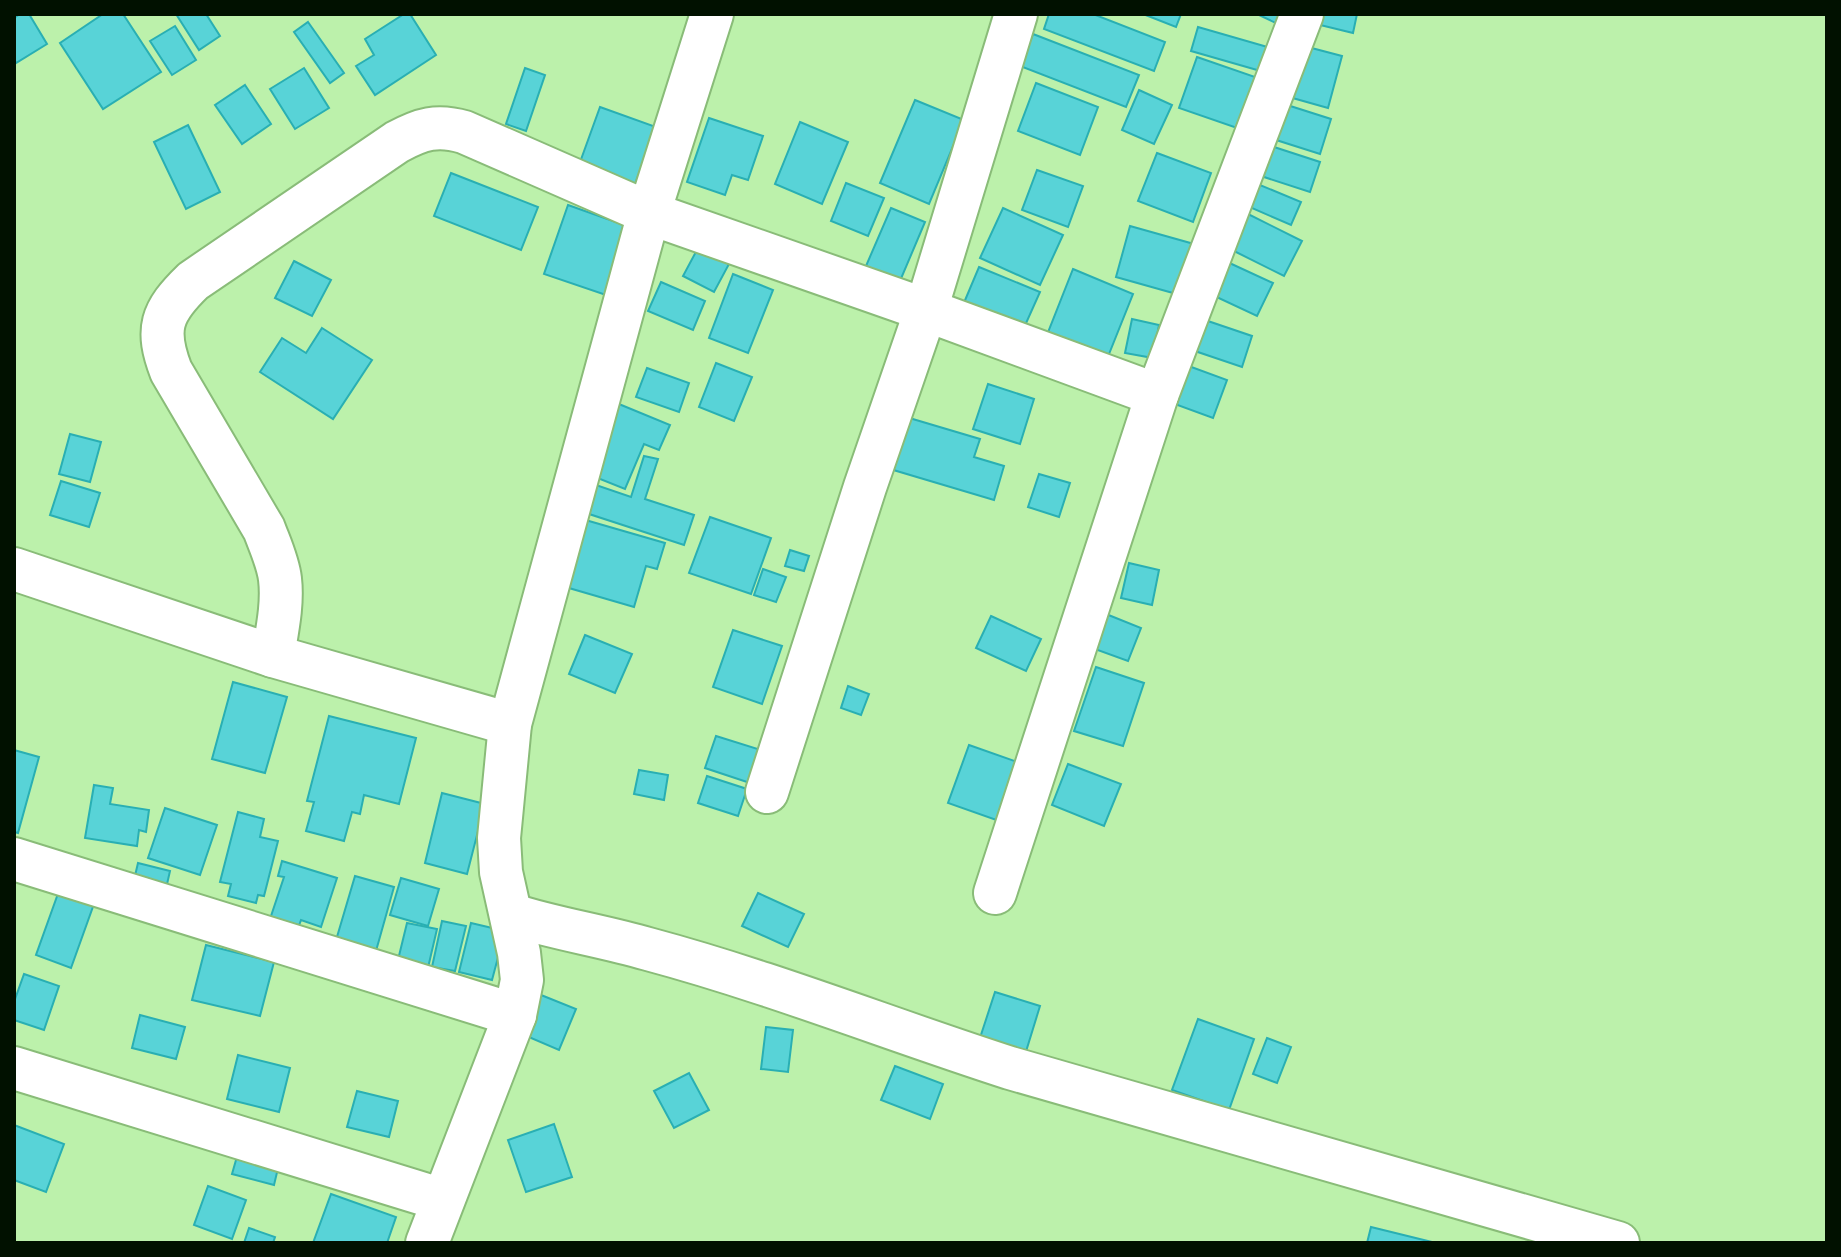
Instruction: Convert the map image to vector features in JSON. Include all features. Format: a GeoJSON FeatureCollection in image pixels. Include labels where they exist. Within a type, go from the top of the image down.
{"type":"FeatureCollection","features":[{"type":"Feature","properties":{"kind":"street"},"geometry":{"type":"LineString","coordinates":[[427,1243],[515,1015],[522,980],[512,915],[501,872],[499,838],[510,724],[649,213],[712,14]]}},
{"type":"Feature","properties":{"kind":"street"},"geometry":{"type":"LineString","coordinates":[[767,792],[926,310],[1016,14]]}},
{"type":"Feature","properties":{"kind":"street"},"geometry":{"type":"LineString","coordinates":[[995,893],[1157,395],[1302,14]]}},
{"type":"Feature","properties":{"kind":"street"},"geometry":{"type":"LineString","coordinates":[[273,656],[280,604],[280,579],[275,557],[264,529],[171,371],[163,351],[161,331],[166,312],[193,281],[397,142],[434,126],[464,132],[649,213],[1157,395]]}},
{"type":"Feature","properties":{"kind":"street"},"geometry":{"type":"LineString","coordinates":[[14,569],[273,656],[510,724]]}},
{"type":"Feature","properties":{"kind":"street"},"geometry":{"type":"LineString","coordinates":[[14,859],[515,1015]]}},
{"type":"Feature","properties":{"kind":"street"},"geometry":{"type":"LineString","coordinates":[[512,915],[647,949],[789,992],[1010,1068],[1618,1243]]}},
{"type":"Feature","properties":{"kind":"street"},"geometry":{"type":"LineString","coordinates":[[14,1068],[443,1200]]}},
{"type":"Feature","properties":{"kind":"building"},"geometry":{"type":"Polygon","coordinates":[[[29,14],[47,44],[16,63],[14,18],[29,14]]]}},
{"type":"Feature","properties":{"kind":"building"},"geometry":{"type":"Polygon","coordinates":[[[103,14],[123,14],[161,72],[103,109],[60,43],[103,14]]]}},
{"type":"Feature","properties":{"kind":"building"},"geometry":{"type":"Polygon","coordinates":[[[176,14],[206,14],[220,36],[199,50],[176,14]]]}},
{"type":"Feature","properties":{"kind":"building"},"geometry":{"type":"Polygon","coordinates":[[[404,14],[410,14],[436,55],[375,95],[356,66],[374,55],[365,39],[404,14]]]}},
{"type":"Feature","properties":{"kind":"building"},"geometry":{"type":"Polygon","coordinates":[[[1049,14],[1093,14],[1165,42],[1154,71],[1044,29],[1049,14]]]}},
{"type":"Feature","properties":{"kind":"building"},"geometry":{"type":"Polygon","coordinates":[[[1143,14],[1181,14],[1176,27],[1143,14]]]}},
{"type":"Feature","properties":{"kind":"building"},"geometry":{"type":"Polygon","coordinates":[[[1257,14],[1291,14],[1284,27],[1257,14]]]}},
{"type":"Feature","properties":{"kind":"building"},"geometry":{"type":"Polygon","coordinates":[[[1314,14],[1357,14],[1353,33],[1312,23],[1314,14]]]}},
{"type":"Feature","properties":{"kind":"building"},"geometry":{"type":"Polygon","coordinates":[[[308,22],[344,73],[330,83],[294,32],[308,22]]]}},
{"type":"Feature","properties":{"kind":"building"},"geometry":{"type":"Polygon","coordinates":[[[175,26],[196,60],[172,75],[150,41],[175,26]]]}},
{"type":"Feature","properties":{"kind":"building"},"geometry":{"type":"Polygon","coordinates":[[[1198,27],[1271,48],[1264,72],[1191,51],[1198,27]]]}},
{"type":"Feature","properties":{"kind":"building"},"geometry":{"type":"Polygon","coordinates":[[[1033,34],[1139,75],[1126,107],[1020,66],[1033,34]]]}},
{"type":"Feature","properties":{"kind":"building"},"geometry":{"type":"Polygon","coordinates":[[[1304,46],[1342,56],[1328,108],[1289,97],[1304,46]]]}},
{"type":"Feature","properties":{"kind":"building"},"geometry":{"type":"Polygon","coordinates":[[[1197,57],[1258,78],[1240,129],[1179,108],[1197,57]]]}},
{"type":"Feature","properties":{"kind":"building"},"geometry":{"type":"Polygon","coordinates":[[[304,68],[329,108],[295,129],[270,89],[304,68]]]}},
{"type":"Feature","properties":{"kind":"building"},"geometry":{"type":"Polygon","coordinates":[[[525,68],[545,75],[526,131],[506,124],[525,68]]]}},
{"type":"Feature","properties":{"kind":"building"},"geometry":{"type":"Polygon","coordinates":[[[1036,83],[1098,107],[1080,155],[1018,131],[1036,83]]]}},
{"type":"Feature","properties":{"kind":"building"},"geometry":{"type":"Polygon","coordinates":[[[245,85],[271,124],[242,144],[215,105],[245,85]]]}},
{"type":"Feature","properties":{"kind":"building"},"geometry":{"type":"Polygon","coordinates":[[[1139,90],[1172,105],[1154,144],[1122,130],[1139,90]]]}},
{"type":"Feature","properties":{"kind":"building"},"geometry":{"type":"Polygon","coordinates":[[[915,100],[964,120],[929,204],[880,183],[915,100]]]}},
{"type":"Feature","properties":{"kind":"building"},"geometry":{"type":"Polygon","coordinates":[[[1284,104],[1331,119],[1320,154],[1273,139],[1284,104]]]}},
{"type":"Feature","properties":{"kind":"building"},"geometry":{"type":"Polygon","coordinates":[[[600,107],[656,127],[630,198],[579,165],[600,107]]]}},
{"type":"Feature","properties":{"kind":"building"},"geometry":{"type":"Polygon","coordinates":[[[709,118],[763,136],[748,180],[732,175],[725,195],[687,182],[709,118]]]}},
{"type":"Feature","properties":{"kind":"building"},"geometry":{"type":"Polygon","coordinates":[[[800,122],[848,142],[822,204],[775,184],[800,122]]]}},
{"type":"Feature","properties":{"kind":"building"},"geometry":{"type":"Polygon","coordinates":[[[188,125],[220,192],[186,209],[154,142],[188,125]]]}},
{"type":"Feature","properties":{"kind":"building"},"geometry":{"type":"Polygon","coordinates":[[[1271,146],[1320,162],[1310,192],[1261,176],[1271,146]]]}},
{"type":"Feature","properties":{"kind":"building"},"geometry":{"type":"Polygon","coordinates":[[[1157,153],[1211,173],[1193,222],[1138,201],[1157,153]]]}},
{"type":"Feature","properties":{"kind":"building"},"geometry":{"type":"Polygon","coordinates":[[[1037,170],[1083,186],[1068,227],[1022,210],[1037,170]]]}},
{"type":"Feature","properties":{"kind":"building"},"geometry":{"type":"Polygon","coordinates":[[[451,173],[538,207],[521,250],[434,216],[451,173]]]}},
{"type":"Feature","properties":{"kind":"building"},"geometry":{"type":"Polygon","coordinates":[[[846,183],[884,198],[868,236],[831,221],[846,183]]]}},
{"type":"Feature","properties":{"kind":"building"},"geometry":{"type":"Polygon","coordinates":[[[1255,183],[1301,202],[1291,225],[1245,205],[1255,183]]]}},
{"type":"Feature","properties":{"kind":"building"},"geometry":{"type":"Polygon","coordinates":[[[568,205],[630,227],[606,295],[544,274],[568,205]]]}},
{"type":"Feature","properties":{"kind":"building"},"geometry":{"type":"Polygon","coordinates":[[[891,208],[925,222],[900,281],[866,266],[891,208]]]}},
{"type":"Feature","properties":{"kind":"building"},"geometry":{"type":"Polygon","coordinates":[[[1003,208],[1063,235],[1040,285],[980,258],[1003,208]]]}},
{"type":"Feature","properties":{"kind":"building"},"geometry":{"type":"Polygon","coordinates":[[[1244,212],[1302,241],[1284,276],[1226,247],[1244,212]]]}},
{"type":"Feature","properties":{"kind":"building"},"geometry":{"type":"Polygon","coordinates":[[[1130,226],[1194,244],[1180,295],[1116,277],[1130,226]]]}},
{"type":"Feature","properties":{"kind":"building"},"geometry":{"type":"Polygon","coordinates":[[[698,248],[729,264],[714,292],[683,276],[698,248]]]}},
{"type":"Feature","properties":{"kind":"building"},"geometry":{"type":"Polygon","coordinates":[[[1223,260],[1273,283],[1257,316],[1208,293],[1223,260]]]}},
{"type":"Feature","properties":{"kind":"building"},"geometry":{"type":"Polygon","coordinates":[[[294,261],[331,280],[312,316],[275,298],[294,261]]]}},
{"type":"Feature","properties":{"kind":"building"},"geometry":{"type":"Polygon","coordinates":[[[979,267],[1040,292],[1023,330],[963,305],[979,267]]]}},
{"type":"Feature","properties":{"kind":"building"},"geometry":{"type":"Polygon","coordinates":[[[1073,269],[1133,294],[1105,364],[1045,340],[1073,269]]]}},
{"type":"Feature","properties":{"kind":"building"},"geometry":{"type":"Polygon","coordinates":[[[733,274],[773,290],[748,353],[709,338],[733,274]]]}},
{"type":"Feature","properties":{"kind":"building"},"geometry":{"type":"Polygon","coordinates":[[[661,282],[705,301],[693,330],[648,311],[661,282]]]}},
{"type":"Feature","properties":{"kind":"building"},"geometry":{"type":"Polygon","coordinates":[[[1199,318],[1252,336],[1242,367],[1189,349],[1199,318]]]}},
{"type":"Feature","properties":{"kind":"building"},"geometry":{"type":"Polygon","coordinates":[[[1132,319],[1159,325],[1153,358],[1125,353],[1132,319]]]}},
{"type":"Feature","properties":{"kind":"building"},"geometry":{"type":"Polygon","coordinates":[[[322,328],[372,360],[333,419],[260,372],[282,338],[306,353],[322,328]]]}},
{"type":"Feature","properties":{"kind":"building"},"geometry":{"type":"Polygon","coordinates":[[[1175,361],[1227,380],[1213,418],[1161,399],[1175,361]]]}},
{"type":"Feature","properties":{"kind":"building"},"geometry":{"type":"Polygon","coordinates":[[[716,363],[752,377],[734,421],[699,407],[716,363]]]}},
{"type":"Feature","properties":{"kind":"building"},"geometry":{"type":"Polygon","coordinates":[[[647,368],[689,383],[679,412],[636,397],[647,368]]]}},
{"type":"Feature","properties":{"kind":"building"},"geometry":{"type":"Polygon","coordinates":[[[988,384],[1034,399],[1020,444],[973,429],[988,384]]]}},
{"type":"Feature","properties":{"kind":"building"},"geometry":{"type":"Polygon","coordinates":[[[614,402],[670,425],[659,450],[644,444],[625,489],[585,473],[614,402]]]}},
{"type":"Feature","properties":{"kind":"building"},"geometry":{"type":"Polygon","coordinates":[[[906,417],[980,439],[974,457],[1004,466],[994,500],[890,469],[906,417]]]}},
{"type":"Feature","properties":{"kind":"building"},"geometry":{"type":"Polygon","coordinates":[[[70,434],[101,442],[90,482],[59,474],[70,434]]]}},
{"type":"Feature","properties":{"kind":"building"},"geometry":{"type":"Polygon","coordinates":[[[644,456],[658,459],[645,499],[694,515],[684,545],[586,513],[596,485],[631,497],[644,456]]]}},
{"type":"Feature","properties":{"kind":"building"},"geometry":{"type":"Polygon","coordinates":[[[1039,474],[1070,483],[1059,517],[1028,507],[1039,474]]]}},
{"type":"Feature","properties":{"kind":"building"},"geometry":{"type":"Polygon","coordinates":[[[61,481],[100,493],[89,527],[50,515],[61,481]]]}},
{"type":"Feature","properties":{"kind":"building"},"geometry":{"type":"Polygon","coordinates":[[[710,517],[771,538],[751,594],[689,573],[710,517]]]}},
{"type":"Feature","properties":{"kind":"building"},"geometry":{"type":"Polygon","coordinates":[[[582,519],[665,543],[657,569],[646,566],[634,607],[562,586],[582,519]]]}},
{"type":"Feature","properties":{"kind":"building"},"geometry":{"type":"Polygon","coordinates":[[[790,550],[809,556],[804,571],[785,566],[790,550]]]}},
{"type":"Feature","properties":{"kind":"building"},"geometry":{"type":"Polygon","coordinates":[[[1129,563],[1159,570],[1152,605],[1121,598],[1129,563]]]}},
{"type":"Feature","properties":{"kind":"building"},"geometry":{"type":"Polygon","coordinates":[[[763,569],[786,577],[776,602],[754,595],[763,569]]]}},
{"type":"Feature","properties":{"kind":"building"},"geometry":{"type":"Polygon","coordinates":[[[1106,614],[1141,628],[1128,661],[1092,648],[1106,614]]]}},
{"type":"Feature","properties":{"kind":"building"},"geometry":{"type":"Polygon","coordinates":[[[991,616],[1041,639],[1026,671],[976,648],[991,616]]]}},
{"type":"Feature","properties":{"kind":"building"},"geometry":{"type":"Polygon","coordinates":[[[733,630],[782,646],[762,704],[713,687],[733,630]]]}},
{"type":"Feature","properties":{"kind":"building"},"geometry":{"type":"Polygon","coordinates":[[[585,635],[632,654],[615,693],[569,674],[585,635]]]}},
{"type":"Feature","properties":{"kind":"building"},"geometry":{"type":"Polygon","coordinates":[[[1096,667],[1144,683],[1123,746],[1074,731],[1096,667]]]}},
{"type":"Feature","properties":{"kind":"building"},"geometry":{"type":"Polygon","coordinates":[[[233,682],[287,697],[265,773],[212,759],[233,682]]]}},
{"type":"Feature","properties":{"kind":"building"},"geometry":{"type":"Polygon","coordinates":[[[848,686],[869,694],[861,715],[841,708],[848,686]]]}},
{"type":"Feature","properties":{"kind":"building"},"geometry":{"type":"Polygon","coordinates":[[[329,716],[416,738],[399,804],[364,795],[360,814],[352,812],[344,841],[306,831],[314,802],[307,801],[329,716]]]}},
{"type":"Feature","properties":{"kind":"building"},"geometry":{"type":"Polygon","coordinates":[[[716,736],[767,752],[756,785],[705,768],[716,736]]]}},
{"type":"Feature","properties":{"kind":"building"},"geometry":{"type":"Polygon","coordinates":[[[969,745],[1023,764],[1002,822],[948,803],[969,745]]]}},
{"type":"Feature","properties":{"kind":"building"},"geometry":{"type":"Polygon","coordinates":[[[14,750],[39,757],[18,833],[14,832],[14,750]]]}},
{"type":"Feature","properties":{"kind":"building"},"geometry":{"type":"Polygon","coordinates":[[[1068,764],[1121,784],[1104,826],[1052,805],[1068,764]]]}},
{"type":"Feature","properties":{"kind":"building"},"geometry":{"type":"Polygon","coordinates":[[[639,770],[668,775],[664,800],[634,794],[639,770]]]}},
{"type":"Feature","properties":{"kind":"building"},"geometry":{"type":"Polygon","coordinates":[[[707,776],[747,789],[738,816],[698,803],[707,776]]]}},
{"type":"Feature","properties":{"kind":"building"},"geometry":{"type":"Polygon","coordinates":[[[94,785],[113,788],[110,804],[149,810],[146,832],[139,830],[137,846],[85,838],[94,785]]]}},
{"type":"Feature","properties":{"kind":"building"},"geometry":{"type":"Polygon","coordinates":[[[442,793],[485,804],[467,874],[425,863],[442,793]]]}},
{"type":"Feature","properties":{"kind":"building"},"geometry":{"type":"Polygon","coordinates":[[[165,808],[217,825],[200,875],[148,858],[165,808]]]}},
{"type":"Feature","properties":{"kind":"building"},"geometry":{"type":"Polygon","coordinates":[[[238,812],[264,819],[260,837],[278,841],[264,896],[258,895],[256,903],[228,896],[231,884],[220,882],[238,812]]]}},
{"type":"Feature","properties":{"kind":"building"},"geometry":{"type":"Polygon","coordinates":[[[282,861],[337,878],[321,927],[301,920],[297,931],[269,922],[284,877],[278,876],[282,861]]]}},
{"type":"Feature","properties":{"kind":"building"},"geometry":{"type":"Polygon","coordinates":[[[138,863],[170,871],[165,893],[133,884],[138,863]]]}},
{"type":"Feature","properties":{"kind":"building"},"geometry":{"type":"Polygon","coordinates":[[[355,876],[394,887],[374,958],[334,947],[355,876]]]}},
{"type":"Feature","properties":{"kind":"building"},"geometry":{"type":"Polygon","coordinates":[[[401,878],[439,889],[428,926],[390,915],[401,878]]]}},
{"type":"Feature","properties":{"kind":"building"},"geometry":{"type":"Polygon","coordinates":[[[60,888],[95,901],[71,968],[36,955],[60,888]]]}},
{"type":"Feature","properties":{"kind":"building"},"geometry":{"type":"Polygon","coordinates":[[[758,893],[804,914],[788,947],[742,926],[758,893]]]}},
{"type":"Feature","properties":{"kind":"building"},"geometry":{"type":"Polygon","coordinates":[[[442,921],[466,926],[455,971],[432,967],[442,921]]]}},
{"type":"Feature","properties":{"kind":"building"},"geometry":{"type":"Polygon","coordinates":[[[407,923],[437,929],[427,972],[397,964],[407,923]]]}},
{"type":"Feature","properties":{"kind":"building"},"geometry":{"type":"Polygon","coordinates":[[[471,923],[505,931],[492,980],[459,972],[471,923]]]}},
{"type":"Feature","properties":{"kind":"building"},"geometry":{"type":"Polygon","coordinates":[[[206,945],[274,962],[260,1016],[192,1000],[206,945]]]}},
{"type":"Feature","properties":{"kind":"building"},"geometry":{"type":"Polygon","coordinates":[[[24,974],[59,986],[44,1030],[14,1020],[14,1002],[24,974]]]}},
{"type":"Feature","properties":{"kind":"building"},"geometry":{"type":"Polygon","coordinates":[[[995,992],[1040,1006],[1024,1058],[978,1044],[995,992]]]}},
{"type":"Feature","properties":{"kind":"building"},"geometry":{"type":"Polygon","coordinates":[[[541,995],[576,1009],[559,1050],[524,1035],[541,995]]]}},
{"type":"Feature","properties":{"kind":"building"},"geometry":{"type":"Polygon","coordinates":[[[140,1015],[185,1027],[176,1059],[132,1048],[140,1015]]]}},
{"type":"Feature","properties":{"kind":"building"},"geometry":{"type":"Polygon","coordinates":[[[1198,1019],[1254,1039],[1229,1110],[1172,1090],[1198,1019]]]}},
{"type":"Feature","properties":{"kind":"building"},"geometry":{"type":"Polygon","coordinates":[[[766,1027],[793,1030],[788,1072],[761,1069],[766,1027]]]}},
{"type":"Feature","properties":{"kind":"building"},"geometry":{"type":"Polygon","coordinates":[[[1267,1038],[1291,1047],[1277,1083],[1253,1074],[1267,1038]]]}},
{"type":"Feature","properties":{"kind":"building"},"geometry":{"type":"Polygon","coordinates":[[[238,1055],[290,1068],[279,1112],[227,1099],[238,1055]]]}},
{"type":"Feature","properties":{"kind":"building"},"geometry":{"type":"Polygon","coordinates":[[[895,1066],[943,1084],[930,1119],[881,1100],[895,1066]]]}},
{"type":"Feature","properties":{"kind":"building"},"geometry":{"type":"Polygon","coordinates":[[[689,1073],[709,1110],[674,1128],[654,1091],[689,1073]]]}},
{"type":"Feature","properties":{"kind":"building"},"geometry":{"type":"Polygon","coordinates":[[[357,1091],[398,1101],[389,1137],[347,1127],[357,1091]]]}},
{"type":"Feature","properties":{"kind":"building"},"geometry":{"type":"Polygon","coordinates":[[[554,1124],[572,1177],[526,1192],[508,1140],[554,1124]]]}},
{"type":"Feature","properties":{"kind":"building"},"geometry":{"type":"Polygon","coordinates":[[[14,1125],[64,1144],[46,1192],[14,1180],[14,1125]]]}},
{"type":"Feature","properties":{"kind":"building"},"geometry":{"type":"Polygon","coordinates":[[[238,1153],[279,1164],[274,1185],[232,1174],[238,1153]]]}},
{"type":"Feature","properties":{"kind":"building"},"geometry":{"type":"Polygon","coordinates":[[[208,1186],[246,1200],[232,1239],[194,1225],[208,1186]]]}},
{"type":"Feature","properties":{"kind":"building"},"geometry":{"type":"Polygon","coordinates":[[[331,1194],[396,1217],[387,1243],[313,1243],[331,1194]]]}},
{"type":"Feature","properties":{"kind":"building"},"geometry":{"type":"Polygon","coordinates":[[[1371,1227],[1436,1243],[1367,1243],[1371,1227]]]}},
{"type":"Feature","properties":{"kind":"building"},"geometry":{"type":"Polygon","coordinates":[[[249,1228],[275,1237],[273,1243],[244,1243],[249,1228]]]}}]}
